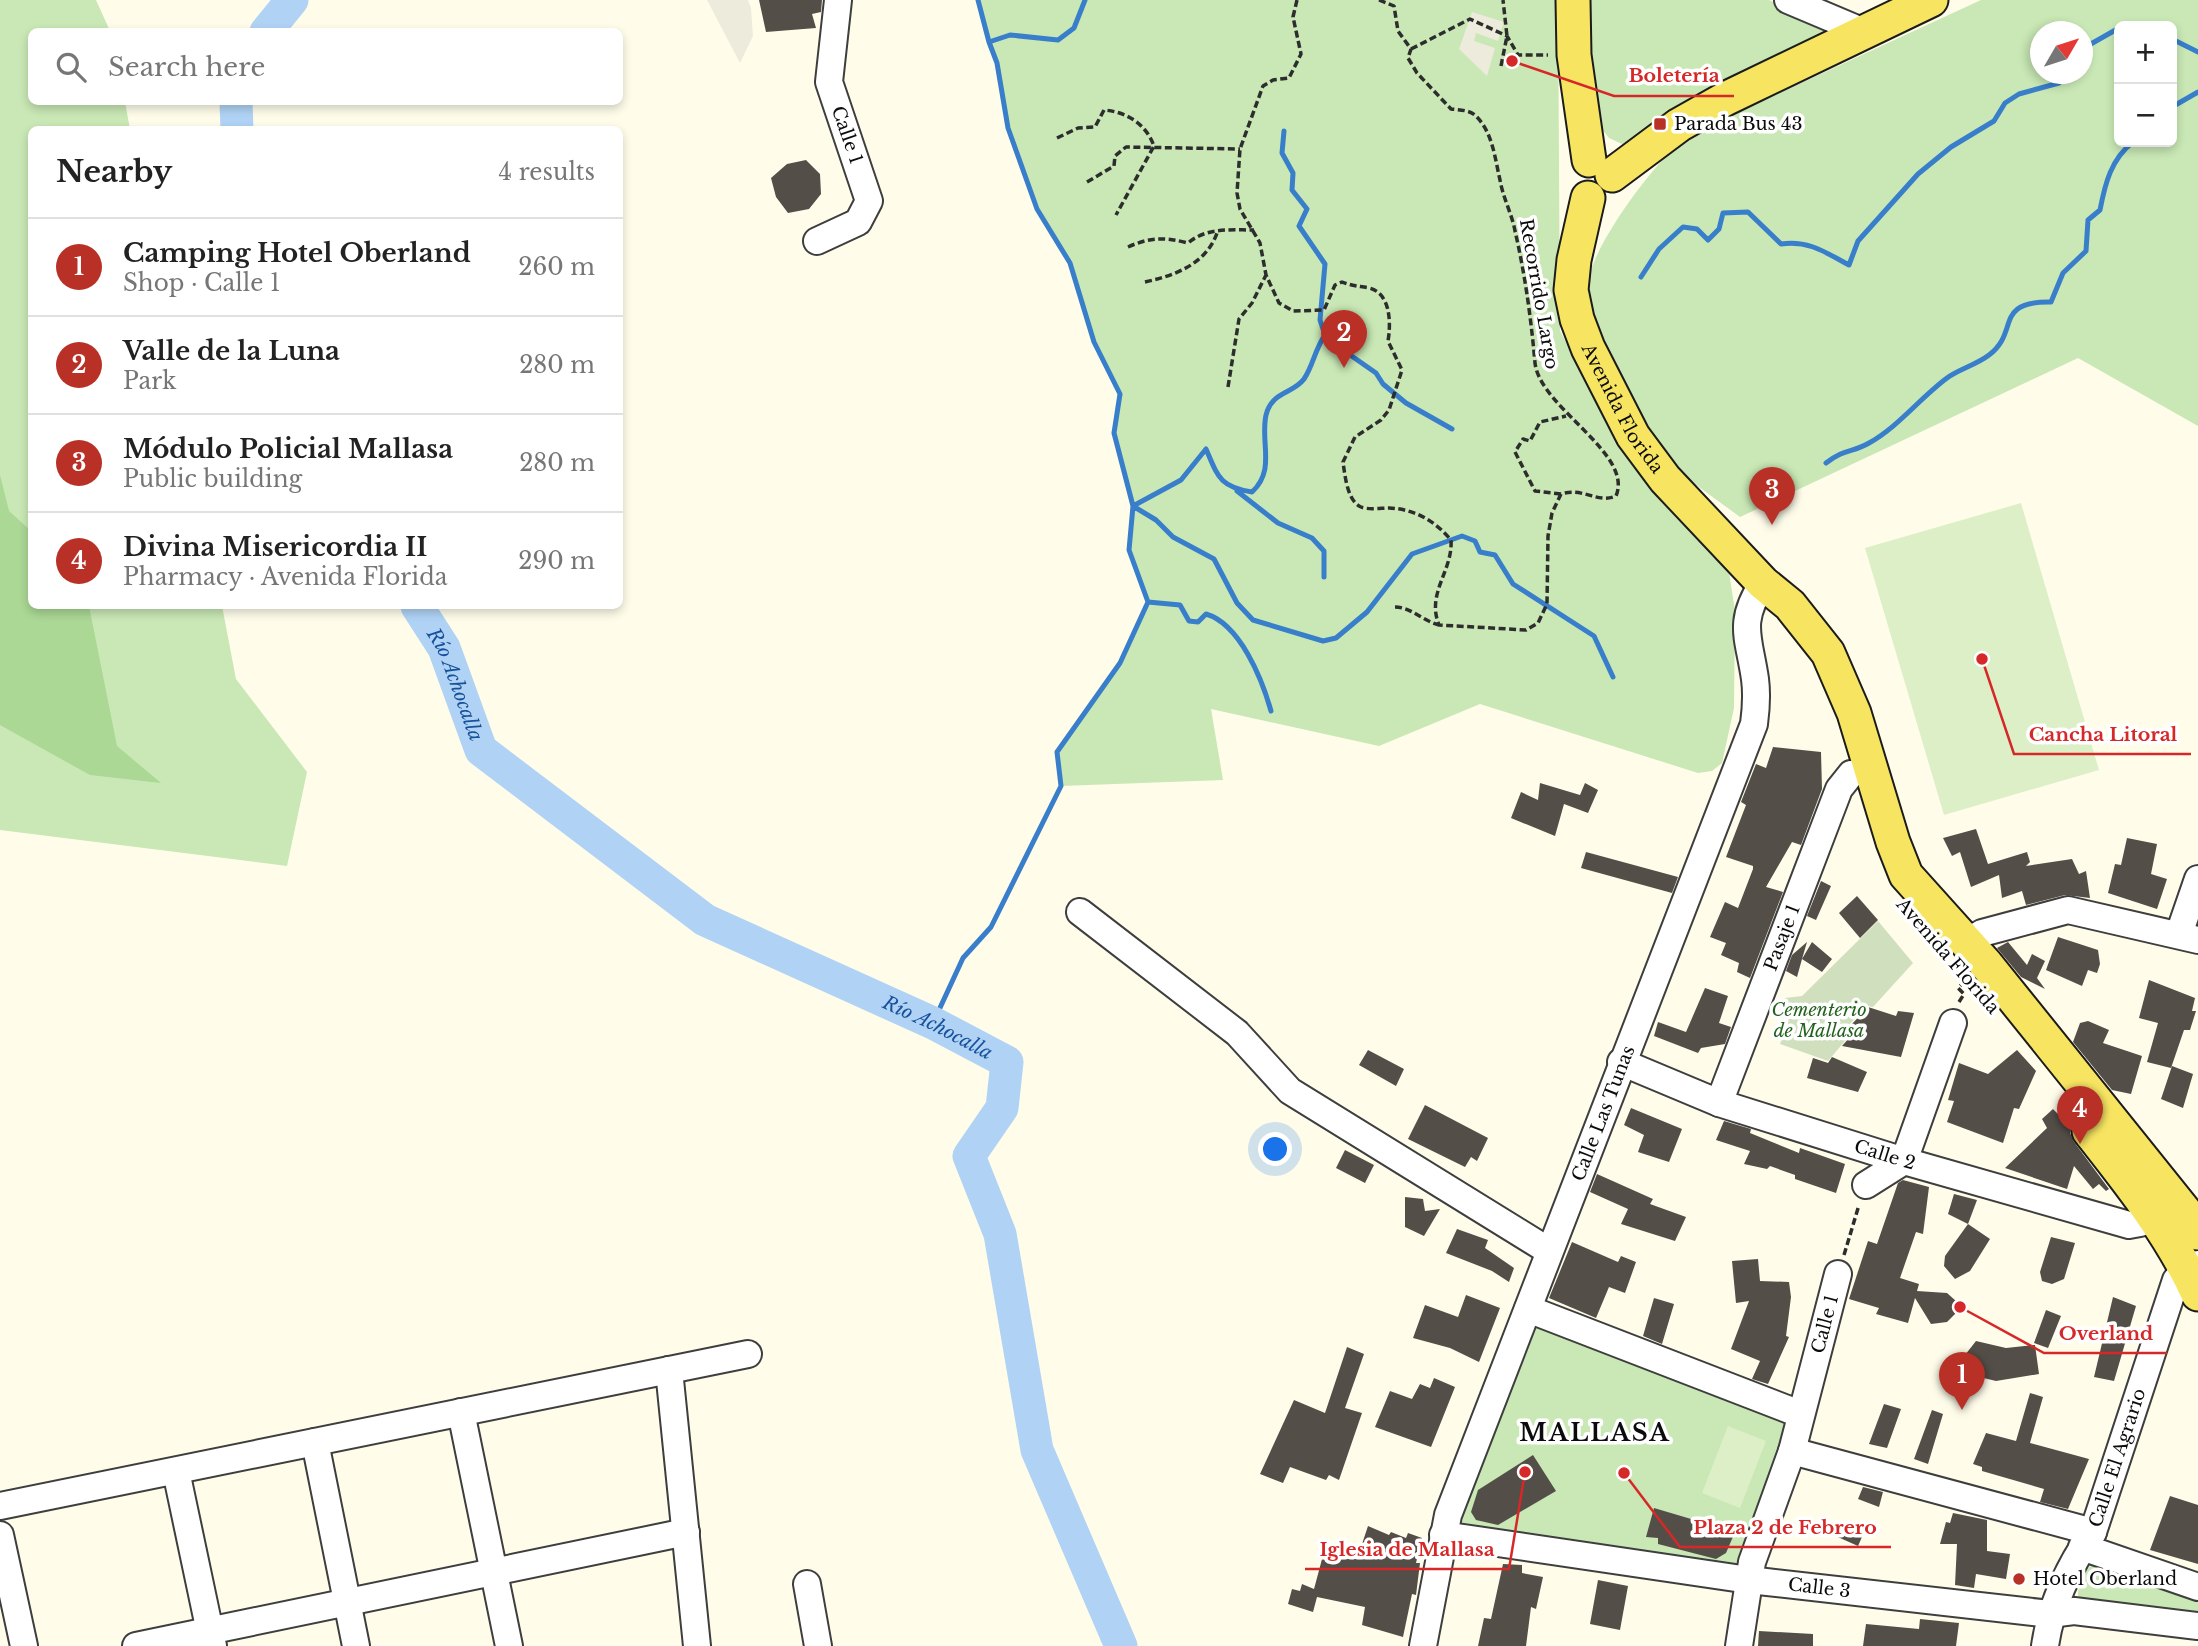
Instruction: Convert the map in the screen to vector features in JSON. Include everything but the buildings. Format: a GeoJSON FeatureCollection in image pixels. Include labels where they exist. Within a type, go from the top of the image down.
{"type":"FeatureCollection","features":[{"type":"Feature","properties":{"kind":"main road"},"geometry":{"type":"LineString","coordinates":[[1573,0],[1574,55],[1601,168],[1679,125],[1931,0]]}},
{"type":"Feature","properties":{"kind":"main road","name":"Avenida Florida"},"geometry":{"type":"LineString","coordinates":[[1601,168],[1579,166],[1574,177],[1577,190],[1588,198],[1574,260],[1571,290],[1577,319],[1608,390],[1647,458],[1763,583],[1777,613],[1812,667],[1861,772],[1875,858],[1887,883],[1905,907],[1960,962],[2181,1222],[2194,1275]]}},
{"type":"Feature","properties":{"kind":"street","name":"Calle 1"},"geometry":{"type":"LineString","coordinates":[[817,241],[858,222],[869,201],[829,82],[838,0]]}},
{"type":"Feature","properties":{"kind":"street"},"geometry":{"type":"LineString","coordinates":[[1788,0],[1864,32]]}},
{"type":"Feature","properties":{"kind":"street","name":"Calle Las Tunas"},"geometry":{"type":"LineString","coordinates":[[1423,1646],[1443,1535],[1621,1062],[1754,724],[1755,680],[1744,629],[1749,604],[1763,583]]}},
{"type":"Feature","properties":{"kind":"street","name":"Pasaje 1"},"geometry":{"type":"LineString","coordinates":[[1719,1103],[1839,789],[1861,772]]}},
{"type":"Feature","properties":{"kind":"street"},"geometry":{"type":"LineString","coordinates":[[1960,962],[1982,933],[2068,910],[2188,937],[2198,879]]}},
{"type":"Feature","properties":{"kind":"street"},"geometry":{"type":"LineString","coordinates":[[1080,912],[1237,1032],[1290,1091],[1549,1251]]}},
{"type":"Feature","properties":{"kind":"street"},"geometry":{"type":"LineString","coordinates":[[1866,1185],[1904,1161],[1953,1023]]}},
{"type":"Feature","properties":{"kind":"street","name":"Calle 2"},"geometry":{"type":"LineString","coordinates":[[1621,1062],[1719,1103],[1904,1161],[2129,1225],[2181,1222]]}},
{"type":"Feature","properties":{"kind":"street","name":"Calle 1"},"geometry":{"type":"LineString","coordinates":[[1739,1646],[1752,1562],[1793,1451],[1800,1414],[1838,1274]]}},
{"type":"Feature","properties":{"kind":"street","name":"Calle El Agrario"},"geometry":{"type":"LineString","coordinates":[[2045,1646],[2050,1614],[2088,1540],[2176,1280],[2194,1275]]}},
{"type":"Feature","properties":{"kind":"street"},"geometry":{"type":"LineString","coordinates":[[1528,1309],[1800,1414]]}},
{"type":"Feature","properties":{"kind":"street"},"geometry":{"type":"LineString","coordinates":[[0,1506],[748,1354]]}},
{"type":"Feature","properties":{"kind":"street"},"geometry":{"type":"LineString","coordinates":[[669,1370],[697,1646]]}},
{"type":"Feature","properties":{"kind":"street"},"geometry":{"type":"LineString","coordinates":[[461,1412],[509,1646]]}},
{"type":"Feature","properties":{"kind":"street"},"geometry":{"type":"LineString","coordinates":[[315,1442],[356,1646]]}},
{"type":"Feature","properties":{"kind":"street"},"geometry":{"type":"LineString","coordinates":[[1793,1451],[2088,1540],[2198,1587]]}},
{"type":"Feature","properties":{"kind":"street"},"geometry":{"type":"LineString","coordinates":[[176,1471],[211,1638]]}},
{"type":"Feature","properties":{"kind":"street"},"geometry":{"type":"LineString","coordinates":[[136,1646],[211,1638],[347,1602],[686,1532]]}},
{"type":"Feature","properties":{"kind":"street"},"geometry":{"type":"LineString","coordinates":[[0,1535],[24,1646]]}},
{"type":"Feature","properties":{"kind":"street","name":"Calle 3"},"geometry":{"type":"LineString","coordinates":[[1443,1535],[1749,1580],[2050,1614],[2074,1611],[2198,1626]]}},
{"type":"Feature","properties":{"kind":"street"},"geometry":{"type":"LineString","coordinates":[[807,1584],[818,1646]]}},
{"type":"Feature","properties":{"kind":"path"},"geometry":{"type":"LineString","coordinates":[[1297,0],[1293,17],[1301,54],[1289,78],[1273,80],[1263,86],[1240,149],[1237,193],[1240,209],[1254,230],[1266,275],[1279,303],[1293,311],[1324,310],[1331,300],[1335,285],[1342,282],[1359,289],[1370,288],[1380,294],[1388,307],[1390,351],[1402,370],[1381,420],[1362,431],[1348,447],[1343,462],[1345,475],[1354,501],[1361,507],[1394,508],[1421,515],[1438,524],[1451,540],[1448,562],[1434,600],[1434,614],[1439,625]]}},
{"type":"Feature","properties":{"kind":"path","name":"Recorrido Largo"},"geometry":{"type":"LineString","coordinates":[[1379,0],[1394,6],[1398,31],[1410,49],[1408,58],[1417,73],[1451,109],[1468,111],[1476,116],[1493,146],[1525,279],[1537,376],[1566,416],[1592,438],[1617,474],[1620,486],[1616,496],[1606,500],[1576,490],[1561,494]]}},
{"type":"Feature","properties":{"kind":"path"},"geometry":{"type":"LineString","coordinates":[[1501,66],[1507,36],[1503,0]]}},
{"type":"Feature","properties":{"kind":"path"},"geometry":{"type":"LineString","coordinates":[[1410,49],[1469,19],[1507,36],[1518,55],[1574,55]]}},
{"type":"Feature","properties":{"kind":"path"},"geometry":{"type":"LineString","coordinates":[[1056,138],[1078,128],[1095,127],[1104,110],[1122,111],[1149,133],[1154,146],[1116,215]]}},
{"type":"Feature","properties":{"kind":"path"},"geometry":{"type":"LineString","coordinates":[[1087,182],[1114,166],[1115,156],[1126,147],[1240,149]]}},
{"type":"Feature","properties":{"kind":"path"},"geometry":{"type":"LineString","coordinates":[[1128,247],[1146,239],[1168,237],[1188,243],[1196,236],[1218,230],[1254,230]]}},
{"type":"Feature","properties":{"kind":"path"},"geometry":{"type":"LineString","coordinates":[[1145,282],[1171,276],[1202,259],[1214,244],[1218,230]]}},
{"type":"Feature","properties":{"kind":"path"},"geometry":{"type":"LineString","coordinates":[[1228,387],[1239,319],[1252,303],[1266,275]]}},
{"type":"Feature","properties":{"kind":"path"},"geometry":{"type":"LineString","coordinates":[[1395,607],[1405,607],[1425,622],[1439,625],[1525,631],[1538,623],[1547,604],[1548,536],[1552,513],[1561,494],[1535,491],[1516,452],[1523,439],[1530,441],[1540,422],[1566,416]]}},
{"type":"Feature","properties":{"kind":"path"},"geometry":{"type":"LineString","coordinates":[[1960,962],[1958,988],[1964,994],[1961,998]]}},
{"type":"Feature","properties":{"kind":"path","name":"Calle 1"},"geometry":{"type":"LineString","coordinates":[[1838,1274],[1866,1185]]}},
{"type":"Feature","properties":{"kind":"green space"},"geometry":{"type":"Polygon","coordinates":[[[0,0],[96,0],[109,28],[28,28],[28,105],[126,105],[129,126],[28,126],[28,609],[223,609],[236,679],[307,772],[287,866],[0,830],[0,0]]]}},
{"type":"Feature","properties":{"kind":"green space"},"geometry":{"type":"Polygon","coordinates":[[[978,0],[1558,0],[1560,331],[1628,454],[1729,572],[1735,611],[1734,708],[1722,763],[1712,771],[1698,773],[1480,704],[1379,746],[1211,709],[1223,780],[1061,786],[1057,752],[1120,663],[1148,602],[1129,550],[1133,506],[1114,433],[1120,394],[1094,342],[1070,263],[1037,209],[1008,128],[997,63],[978,0]]]}},
{"type":"Feature","properties":{"kind":"green space"},"geometry":{"type":"Polygon","coordinates":[[[1586,0],[1769,0],[1840,30],[1682,103],[1632,141],[1622,144],[1609,138],[1598,124],[1592,104],[1586,0]]]}},
{"type":"Feature","properties":{"kind":"green space"},"geometry":{"type":"Polygon","coordinates":[[[1981,0],[2198,0],[2198,426],[2078,358],[1740,517],[1681,472],[1651,435],[1620,383],[1596,328],[1590,304],[1588,283],[1599,250],[1638,190],[1680,143],[1704,128],[1981,0]]]}},
{"type":"Feature","properties":{"kind":"green space"},"geometry":{"type":"Polygon","coordinates":[[[0,475],[9,511],[28,528],[28,609],[90,609],[117,746],[161,783],[90,775],[0,725],[0,475]]]}},
{"type":"Feature","properties":{"kind":"green space"},"geometry":{"type":"Polygon","coordinates":[[[2021,503],[2099,770],[1944,815],[1865,548],[2021,503]]]}},
{"type":"Feature","properties":{"kind":"green space","name":"Cementerio de Mallasa"},"geometry":{"type":"Polygon","coordinates":[[[1878,921],[1913,963],[1873,1007],[1867,1006],[1848,1026],[1855,1029],[1828,1061],[1780,1044],[1789,1020],[1779,1014],[1785,998],[1802,996],[1878,921]]]}},
{"type":"Feature","properties":{"kind":"green space"},"geometry":{"type":"Polygon","coordinates":[[[1536,1326],[1786,1421],[1787,1427],[1737,1565],[1465,1527],[1459,1518],[1530,1331],[1536,1326]]]}},
{"type":"Feature","properties":{"kind":"green space"},"geometry":{"type":"Polygon","coordinates":[[[1728,1426],[1766,1441],[1740,1508],[1702,1493],[1728,1426]]]}},
{"type":"Feature","properties":{"kind":"green space"},"geometry":{"type":"Polygon","coordinates":[[[2095,1562],[2198,1594],[2198,1615],[2086,1602],[2078,1596],[2079,1586],[2082,1577],[2095,1562]]]}},
{"type":"Feature","properties":{"kind":"shaded area"},"geometry":{"type":"Polygon","coordinates":[[[707,0],[748,0],[753,36],[740,63],[707,0]]]}},
{"type":"Feature","properties":{"kind":"shaded area"},"geometry":{"type":"Polygon","coordinates":[[[1472,12],[1504,22],[1498,41],[1476,33],[1474,41],[1495,48],[1487,76],[1459,49],[1472,12]]]}},
{"type":"Feature","properties":{"kind":"waterway","name":"Río Achocalla"},"geometry":{"type":"LineString","coordinates":[[269,28],[292,0]]}},
{"type":"Feature","properties":{"kind":"waterway"},"geometry":{"type":"LineString","coordinates":[[978,0],[989,42]]}},
{"type":"Feature","properties":{"kind":"waterway"},"geometry":{"type":"LineString","coordinates":[[933,1023],[963,958],[991,927],[1061,786],[1057,752],[1120,663],[1148,602],[1129,550],[1133,506],[1114,433],[1120,394],[1094,342],[1070,263],[1037,209],[1008,128],[997,63],[989,42],[1010,35],[1058,40],[1074,28],[1085,0]]}},
{"type":"Feature","properties":{"kind":"waterway"},"geometry":{"type":"LineString","coordinates":[[2093,43],[2114,31]]}},
{"type":"Feature","properties":{"kind":"waterway"},"geometry":{"type":"LineString","coordinates":[[2177,42],[2198,52]]}},
{"type":"Feature","properties":{"kind":"waterway"},"geometry":{"type":"LineString","coordinates":[[1641,277],[1659,249],[1683,227],[1697,229],[1708,240],[1719,229],[1723,213],[1748,212],[1781,244],[1808,245],[1849,265],[1858,241],[1918,174],[1951,147],[1994,121],[2005,103],[2019,94],[2055,84]]}},
{"type":"Feature","properties":{"kind":"waterway"},"geometry":{"type":"LineString","coordinates":[[2177,104],[2198,92]]}},
{"type":"Feature","properties":{"kind":"waterway","name":"Río Achocalla"},"geometry":{"type":"LineString","coordinates":[[236,105],[237,126]]}},
{"type":"Feature","properties":{"kind":"waterway"},"geometry":{"type":"LineString","coordinates":[[1133,506],[1181,480],[1206,449],[1217,474],[1227,484],[1252,492],[1263,475],[1266,456],[1265,425],[1269,407],[1273,401],[1304,379],[1325,335],[1320,320],[1325,264],[1299,226],[1307,209],[1292,190],[1293,173],[1282,153],[1284,131]]}},
{"type":"Feature","properties":{"kind":"waterway"},"geometry":{"type":"LineString","coordinates":[[1826,463],[1880,436],[1947,378],[1989,355],[2004,337],[2014,312],[2033,303],[2051,302],[2063,273],[2086,251],[2088,220],[2100,210],[2114,164],[2127,147]]}},
{"type":"Feature","properties":{"kind":"waterway"},"geometry":{"type":"LineString","coordinates":[[1325,335],[1339,338],[1343,350],[1376,373],[1383,384],[1406,403],[1452,429]]}},
{"type":"Feature","properties":{"kind":"waterway"},"geometry":{"type":"LineString","coordinates":[[1237,491],[1278,523],[1312,538],[1324,551],[1324,577]]}},
{"type":"Feature","properties":{"kind":"waterway"},"geometry":{"type":"LineString","coordinates":[[1133,506],[1156,520],[1173,537],[1214,559],[1237,603],[1253,620],[1323,641],[1336,638],[1367,612],[1412,554],[1462,536],[1475,541],[1480,552],[1495,555],[1513,584],[1594,636],[1613,677]]}},
{"type":"Feature","properties":{"kind":"waterway"},"geometry":{"type":"LineString","coordinates":[[1148,602],[1180,605],[1189,621],[1198,622],[1206,614],[1229,629],[1248,654],[1271,711]]}},
{"type":"Feature","properties":{"kind":"waterway","name":"Río Achocalla"},"geometry":{"type":"LineString","coordinates":[[419,609],[444,648],[481,750],[705,920],[933,1023],[1007,1062],[1002,1108],[969,1156],[1000,1234],[1037,1450],[1121,1646]]}},
{"type":"Feature","properties":{"kind":"place","name":"Boletería"},"geometry":{"type":"Point","coordinates":[1512,61]}},
{"type":"Feature","properties":{"kind":"place","name":"Parada Bus 43"},"geometry":{"type":"Point","coordinates":[1660,124]}},
{"type":"Feature","properties":{"kind":"place","name":"Valle de la Luna"},"geometry":{"type":"Point","coordinates":[1344,368]}},
{"type":"Feature","properties":{"kind":"place","name":"Módulo Policial Mallasa"},"geometry":{"type":"Point","coordinates":[1772,525]}},
{"type":"Feature","properties":{"kind":"place","name":"Cancha Litoral"},"geometry":{"type":"Point","coordinates":[1982,659]}},
{"type":"Feature","properties":{"kind":"place","name":"Divina Misericordia II"},"geometry":{"type":"Point","coordinates":[2080,1144]}},
{"type":"Feature","properties":{"kind":"place","name":"Overland"},"geometry":{"type":"Point","coordinates":[1960,1307]}},
{"type":"Feature","properties":{"kind":"place","name":"Camping Hotel Oberland"},"geometry":{"type":"Point","coordinates":[1962,1410]}},
{"type":"Feature","properties":{"kind":"place","name":"Iglesia de Mallasa"},"geometry":{"type":"Point","coordinates":[1525,1472]}},
{"type":"Feature","properties":{"kind":"place","name":"Plaza 2 de Febrero"},"geometry":{"type":"Point","coordinates":[1624,1473]}},
{"type":"Feature","properties":{"kind":"place","name":"Hotel Oberland"},"geometry":{"type":"Point","coordinates":[2019,1579]}},
{"type":"Feature","properties":{"kind":"district","name":"MALLASA"},"geometry":{"type":"Point","coordinates":[1595,1433]}}]}
